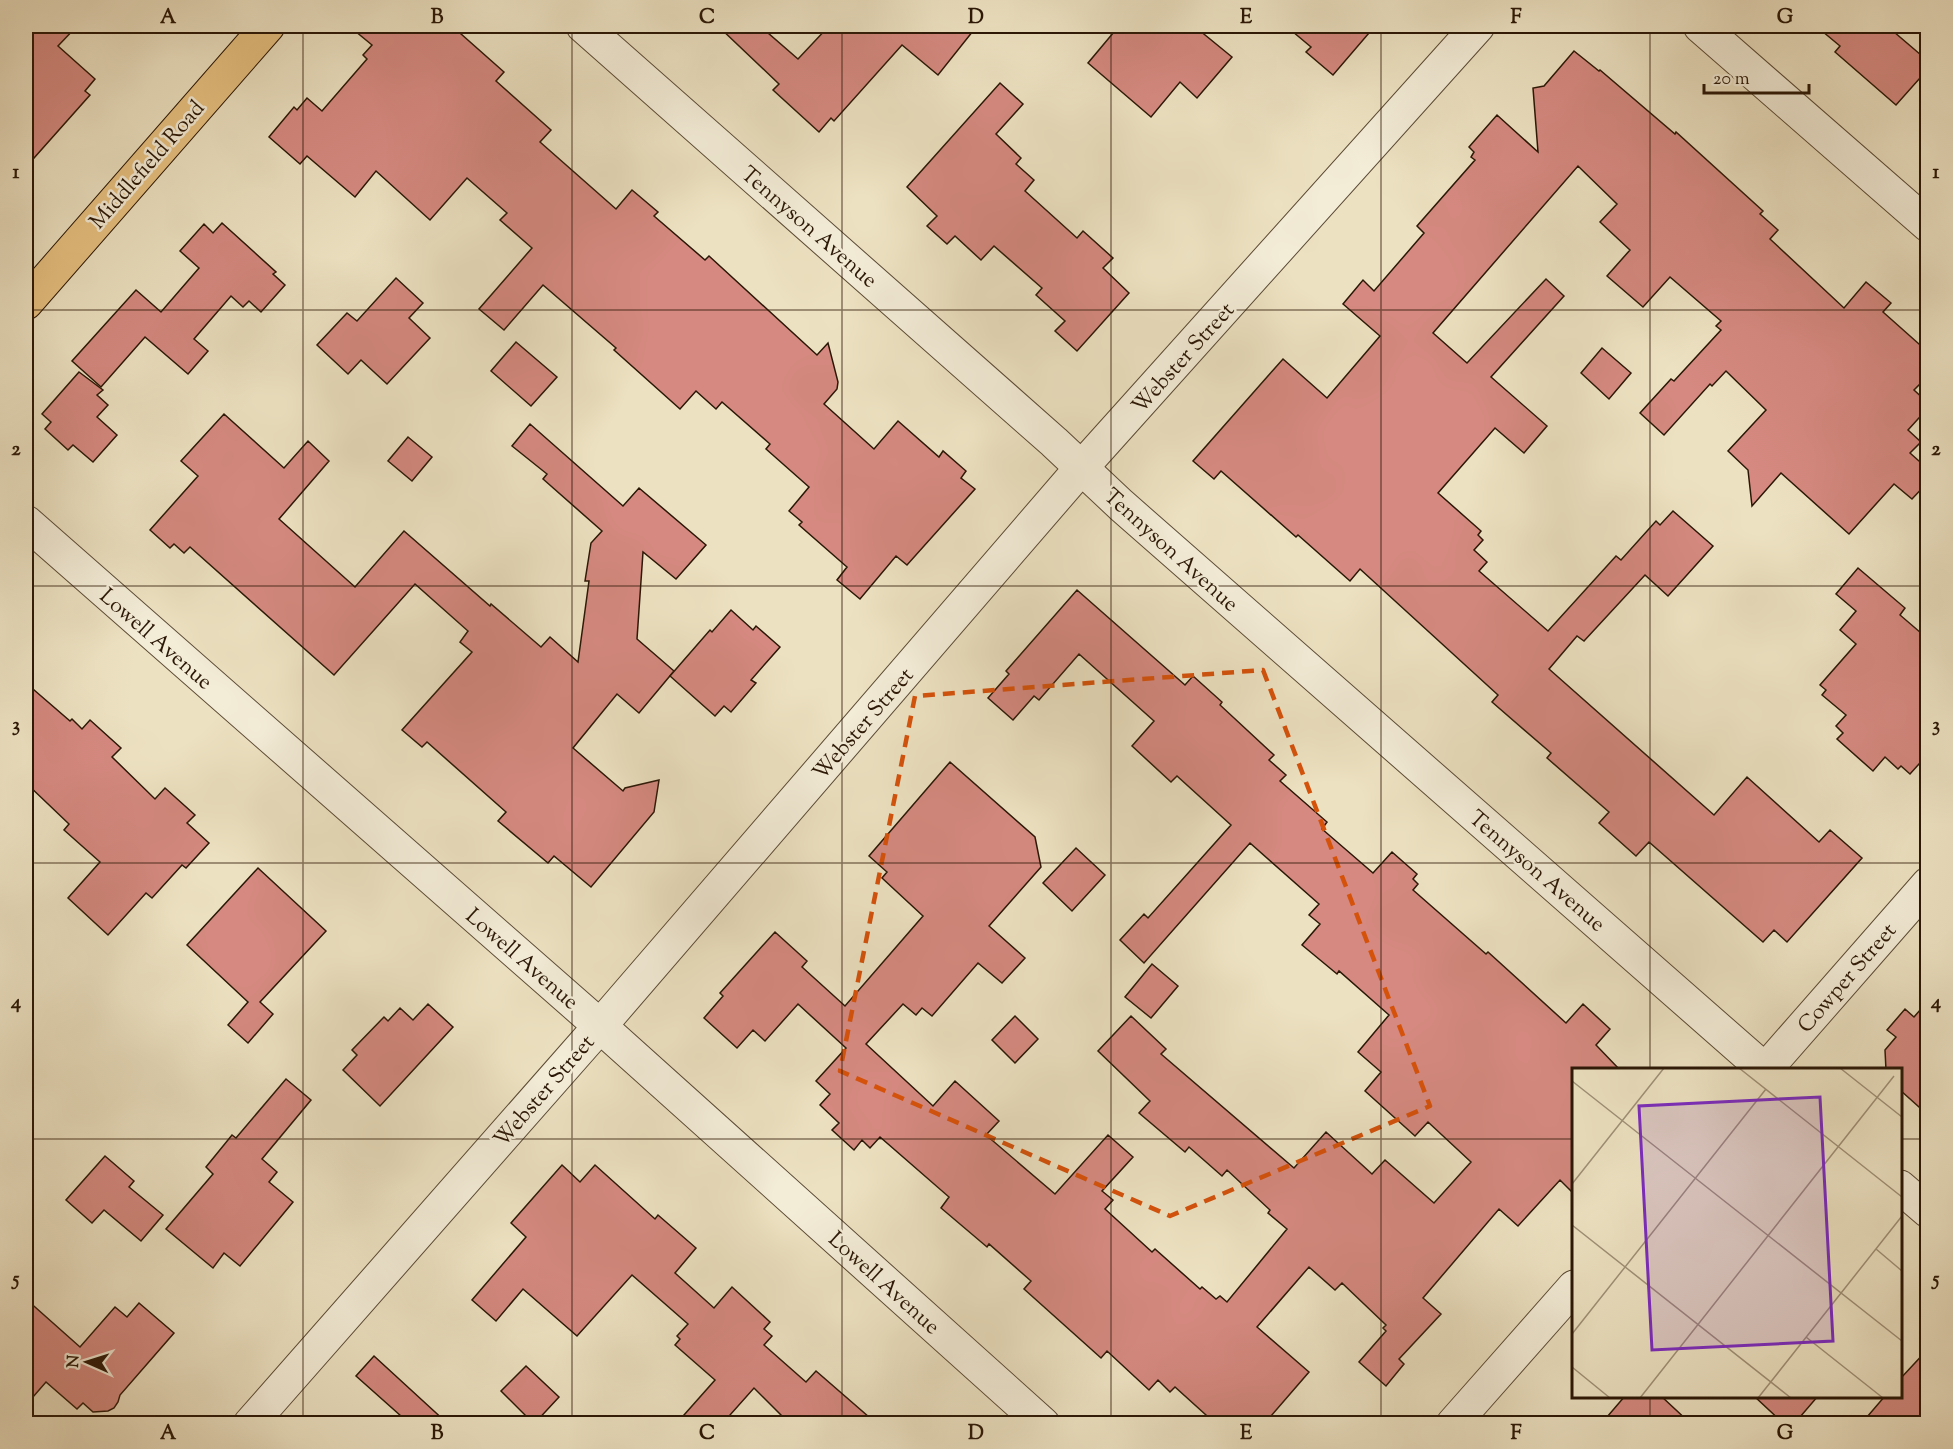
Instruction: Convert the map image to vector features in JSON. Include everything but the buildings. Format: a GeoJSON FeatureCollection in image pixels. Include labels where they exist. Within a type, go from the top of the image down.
{"type":"FeatureCollection","features":[{"type":"Feature","properties":{"kind":"main road","name":"Middlefield Road"},"geometry":{"type":"LineString","coordinates":[[26,303],[268,26]]}},
{"type":"Feature","properties":{"kind":"street","name":"Tennyson Avenue"},"geometry":{"type":"LineString","coordinates":[[583,26],[1130,513],[1764,1068]]}},
{"type":"Feature","properties":{"kind":"street","name":"Webster Street"},"geometry":{"type":"LineString","coordinates":[[250,1424],[600,1026],[1082,468],[1478,26]]}},
{"type":"Feature","properties":{"kind":"street"},"geometry":{"type":"LineString","coordinates":[[1700,26],[1923,211]]}},
{"type":"Feature","properties":{"kind":"street","name":"Lowell Avenue"},"geometry":{"type":"LineString","coordinates":[[26,522],[600,1026],[1042,1424]]}},
{"type":"Feature","properties":{"kind":"street","name":"Cowper Street"},"geometry":{"type":"LineString","coordinates":[[1766,1068],[1928,884]]}},
{"type":"Feature","properties":{"kind":"street"},"geometry":{"type":"LineString","coordinates":[[1902,1189],[1928,1211]]}},
{"type":"Feature","properties":{"kind":"street"},"geometry":{"type":"LineString","coordinates":[[1454,1424],[1572,1289]]}},
{"type":"Feature","properties":{"kind":"highlighted area"},"geometry":{"type":"Polygon","coordinates":[[[1263,670],[1430,1106],[1170,1216],[840,1071],[915,696],[1263,670]]]}}]}
